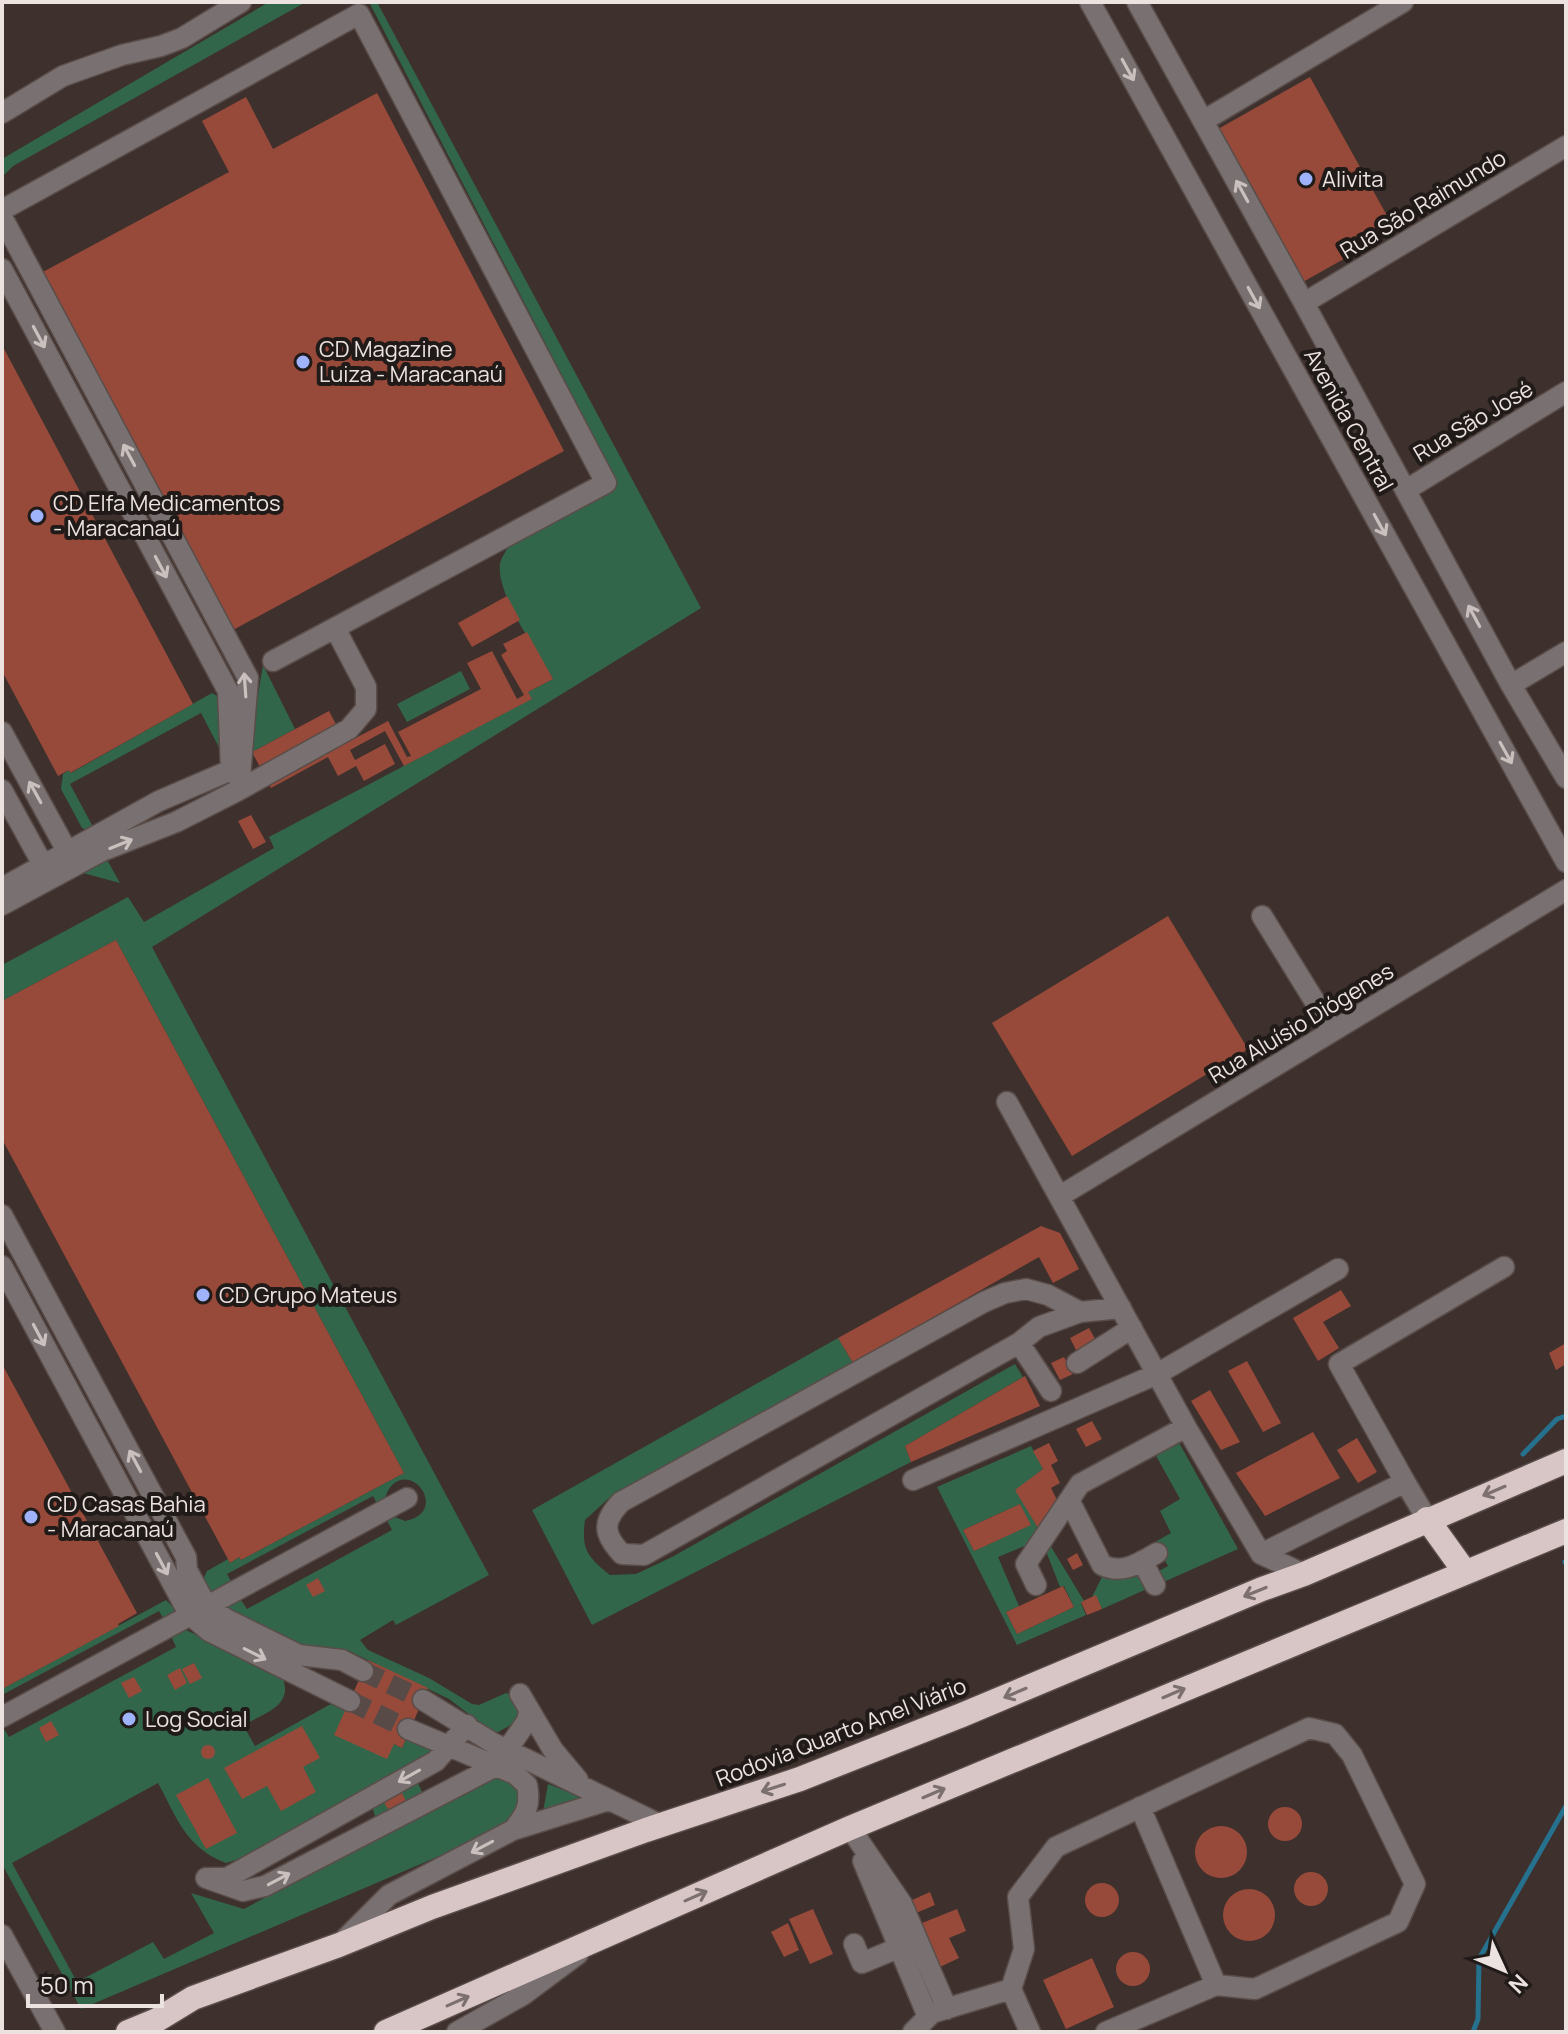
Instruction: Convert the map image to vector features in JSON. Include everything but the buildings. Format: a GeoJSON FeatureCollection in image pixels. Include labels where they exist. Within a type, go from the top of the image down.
{"type":"FeatureCollection","features":[{"type":"Feature","properties":{"kind":"highway","name":"Rodovia Quarto Anel Viário"},"geometry":{"type":"LineString","coordinates":[[128,2032],[157,2020],[193,1998],[339,1945],[432,1907],[800,1779],[1304,1574],[1566,1461]]}},
{"type":"Feature","properties":{"kind":"highway"},"geometry":{"type":"LineString","coordinates":[[1427,1519],[1465,1572]]}},
{"type":"Feature","properties":{"kind":"highway"},"geometry":{"type":"LineString","coordinates":[[386,2032],[850,1828],[1566,1531]]}},
{"type":"Feature","properties":{"kind":"highway"},"geometry":{"type":"LineString","coordinates":[[156,2032],[193,1998]]}},
{"type":"Feature","properties":{"kind":"street"},"geometry":{"type":"LineString","coordinates":[[2,113],[63,76],[102,61],[172,42],[241,2]]}},
{"type":"Feature","properties":{"kind":"street","name":"Avenida Central"},"geometry":{"type":"LineString","coordinates":[[1090,2],[1566,862]]}},
{"type":"Feature","properties":{"kind":"street","name":"Avenida Central"},"geometry":{"type":"LineString","coordinates":[[1137,2],[1511,685],[1566,778]]}},
{"type":"Feature","properties":{"kind":"street"},"geometry":{"type":"LineString","coordinates":[[1203,121],[1374,10],[1403,2]]}},
{"type":"Feature","properties":{"kind":"street"},"geometry":{"type":"LineString","coordinates":[[2,210],[359,14],[606,483],[273,661]]}},
{"type":"Feature","properties":{"kind":"street","name":"Rua São Raimundo"},"geometry":{"type":"LineString","coordinates":[[1304,303],[1566,146]]}},
{"type":"Feature","properties":{"kind":"street"},"geometry":{"type":"LineString","coordinates":[[2,217],[248,678],[239,790]]}},
{"type":"Feature","properties":{"kind":"street"},"geometry":{"type":"LineString","coordinates":[[2,269],[228,691],[231,770],[159,801],[46,872],[2,888]]}},
{"type":"Feature","properties":{"kind":"street","name":"Rua São José"},"geometry":{"type":"LineString","coordinates":[[1406,490],[1566,392]]}},
{"type":"Feature","properties":{"kind":"street"},"geometry":{"type":"LineString","coordinates":[[71,859],[102,851],[176,822],[349,729],[366,709],[366,687],[335,628]]}},
{"type":"Feature","properties":{"kind":"street"},"geometry":{"type":"LineString","coordinates":[[1511,685],[1566,652]]}},
{"type":"Feature","properties":{"kind":"street"},"geometry":{"type":"LineString","coordinates":[[2,732],[71,859]]}},
{"type":"Feature","properties":{"kind":"street"},"geometry":{"type":"LineString","coordinates":[[2,790],[46,872]]}},
{"type":"Feature","properties":{"kind":"street"},"geometry":{"type":"LineString","coordinates":[[2,905],[46,872]]}},
{"type":"Feature","properties":{"kind":"street","name":"Rua Aluísio Diógenes"},"geometry":{"type":"LineString","coordinates":[[1060,1196],[1566,890]]}},
{"type":"Feature","properties":{"kind":"street"},"geometry":{"type":"LineString","coordinates":[[1262,916],[1333,1031]]}},
{"type":"Feature","properties":{"kind":"street"},"geometry":{"type":"LineString","coordinates":[[1007,1102],[1186,1427],[1261,1554],[1304,1574]]}},
{"type":"Feature","properties":{"kind":"street"},"geometry":{"type":"LineString","coordinates":[[2,1215],[186,1557],[197,1610]]}},
{"type":"Feature","properties":{"kind":"street"},"geometry":{"type":"LineString","coordinates":[[2,1266],[209,1631],[350,1701]]}},
{"type":"Feature","properties":{"kind":"street"},"geometry":{"type":"LineString","coordinates":[[1427,1519],[1339,1364],[1504,1267]]}},
{"type":"Feature","properties":{"kind":"street"},"geometry":{"type":"LineString","coordinates":[[913,1480],[1157,1374],[1338,1269]]}},
{"type":"Feature","properties":{"kind":"street"},"geometry":{"type":"LineString","coordinates":[[1080,1312],[1048,1295],[1026,1289],[984,1302],[621,1502],[609,1514],[606,1530],[622,1554],[644,1555],[1019,1343],[1039,1327],[1080,1312],[1121,1308]]}},
{"type":"Feature","properties":{"kind":"street"},"geometry":{"type":"LineString","coordinates":[[1077,1363],[1132,1328]]}},
{"type":"Feature","properties":{"kind":"street"},"geometry":{"type":"LineString","coordinates":[[1019,1343],[1051,1391]]}},
{"type":"Feature","properties":{"kind":"street"},"geometry":{"type":"LineString","coordinates":[[1036,1585],[1026,1564],[1080,1484],[1186,1427]]}},
{"type":"Feature","properties":{"kind":"street"},"geometry":{"type":"LineString","coordinates":[[1261,1554],[1405,1482]]}},
{"type":"Feature","properties":{"kind":"street"},"geometry":{"type":"LineString","coordinates":[[2,1717],[407,1498]]}},
{"type":"Feature","properties":{"kind":"street"},"geometry":{"type":"LineString","coordinates":[[1069,1500],[1102,1565],[1112,1570],[1125,1569],[1150,1557],[1155,1585]]}},
{"type":"Feature","properties":{"kind":"street"},"geometry":{"type":"LineString","coordinates":[[197,1610],[226,1619],[299,1655],[342,1660],[363,1671]]}},
{"type":"Feature","properties":{"kind":"street"},"geometry":{"type":"LineString","coordinates":[[423,1700],[467,1725],[527,1785],[529,1806],[513,1830]]}},
{"type":"Feature","properties":{"kind":"street"},"geometry":{"type":"LineString","coordinates":[[467,1725],[436,1761],[227,1878],[206,1878],[243,1891],[265,1886],[501,1757],[527,1721],[524,1703],[565,1768],[586,1789]]}},
{"type":"Feature","properties":{"kind":"street"},"geometry":{"type":"LineString","coordinates":[[1030,2032],[1011,1989],[1024,1949],[1018,1897],[1056,1847],[1309,1728],[1335,1734],[1352,1755],[1415,1884],[1398,1922],[1255,1989],[1216,1985],[1106,2032]]}},
{"type":"Feature","properties":{"kind":"street"},"geometry":{"type":"LineString","coordinates":[[408,1729],[451,1747],[501,1757],[586,1789],[661,1825]]}},
{"type":"Feature","properties":{"kind":"street"},"geometry":{"type":"LineString","coordinates":[[339,1945],[389,1895],[513,1830],[609,1800]]}},
{"type":"Feature","properties":{"kind":"street"},"geometry":{"type":"LineString","coordinates":[[1140,1807],[1216,1985]]}},
{"type":"Feature","properties":{"kind":"street"},"geometry":{"type":"LineString","coordinates":[[850,1828],[929,2019]]}},
{"type":"Feature","properties":{"kind":"street"},"geometry":{"type":"LineString","coordinates":[[850,1828],[902,1904],[929,2019]]}},
{"type":"Feature","properties":{"kind":"street"},"geometry":{"type":"LineString","coordinates":[[2,1935],[55,2032]]}},
{"type":"Feature","properties":{"kind":"street"},"geometry":{"type":"LineString","coordinates":[[457,2032],[523,1995],[596,1940]]}},
{"type":"Feature","properties":{"kind":"street"},"geometry":{"type":"LineString","coordinates":[[854,1944],[862,1963],[898,1948]]}},
{"type":"Feature","properties":{"kind":"street"},"geometry":{"type":"LineString","coordinates":[[929,2019],[1011,1989]]}},
{"type":"Feature","properties":{"kind":"green space"},"geometry":{"type":"Polygon","coordinates":[[[269,2],[306,2],[13,166],[2,177],[2,159],[269,2]]]}},
{"type":"Feature","properties":{"kind":"green space"},"geometry":{"type":"Polygon","coordinates":[[[369,2],[377,2],[701,608],[152,947],[489,1575],[396,1625],[393,1620],[360,1640],[368,1650],[429,1678],[472,1704],[479,1705],[506,1693],[512,1695],[520,1713],[518,1721],[498,1732],[491,1731],[449,1699],[347,1650],[302,1647],[229,1611],[227,1606],[239,1597],[247,1609],[392,1530],[386,1519],[392,1516],[405,1521],[418,1516],[426,1500],[418,1485],[410,1480],[401,1480],[392,1485],[379,1507],[373,1496],[227,1574],[233,1585],[212,1594],[202,1582],[207,1571],[228,1559],[230,1563],[239,1557],[241,1560],[404,1473],[116,940],[2,1001],[2,965],[128,897],[144,922],[274,848],[269,837],[531,699],[528,692],[553,679],[511,607],[504,591],[501,562],[508,547],[602,493],[615,478],[369,2]]]}},
{"type":"Feature","properties":{"kind":"green space"},"geometry":{"type":"Polygon","coordinates":[[[263,665],[295,729],[252,752],[254,757],[248,754],[263,665]]]}},
{"type":"Feature","properties":{"kind":"green space"},"geometry":{"type":"Polygon","coordinates":[[[461,671],[470,689],[407,722],[397,704],[461,671]]]}},
{"type":"Feature","properties":{"kind":"green space"},"geometry":{"type":"Polygon","coordinates":[[[212,693],[221,698],[224,757],[201,713],[70,784],[93,827],[82,828],[61,789],[63,774],[69,770],[71,773],[212,693]]]}},
{"type":"Feature","properties":{"kind":"green space"},"geometry":{"type":"Polygon","coordinates":[[[106,858],[120,883],[79,872],[106,858]]]}},
{"type":"Feature","properties":{"kind":"green space"},"geometry":{"type":"Polygon","coordinates":[[[838,1338],[853,1363],[608,1499],[585,1520],[585,1546],[596,1563],[610,1575],[636,1574],[672,1557],[1015,1364],[1023,1377],[905,1446],[911,1462],[592,1625],[532,1510],[838,1338]]]}},
{"type":"Feature","properties":{"kind":"green space"},"geometry":{"type":"Polygon","coordinates":[[[1177,1439],[1238,1549],[1159,1584],[1157,1572],[1168,1566],[1155,1542],[1171,1533],[1160,1511],[1180,1499],[1154,1452],[1177,1439]]]}},
{"type":"Feature","properties":{"kind":"green space"},"geometry":{"type":"Polygon","coordinates":[[[1031,1446],[1043,1469],[1016,1490],[1041,1533],[1034,1542],[998,1557],[1019,1606],[1006,1612],[1017,1634],[1074,1607],[1064,1586],[1060,1587],[1046,1551],[1050,1545],[1084,1601],[1081,1603],[1086,1615],[1017,1645],[937,1487],[1031,1446]],[[1020,1504],[963,1530],[974,1551],[1030,1525],[1020,1504]]]}},
{"type":"Feature","properties":{"kind":"green space"},"geometry":{"type":"Polygon","coordinates":[[[1103,1575],[1139,1575],[1149,1588],[1102,1609],[1096,1596],[1092,1597],[1103,1575]]]}},
{"type":"Feature","properties":{"kind":"green space"},"geometry":{"type":"Polygon","coordinates":[[[166,1600],[175,1609],[165,1622],[159,1611],[2,1695],[2,1689],[166,1600]]]}},
{"type":"Feature","properties":{"kind":"green space"},"geometry":{"type":"Polygon","coordinates":[[[184,1629],[282,1677],[285,1687],[281,1702],[243,1725],[255,1746],[338,1703],[402,1748],[408,1735],[432,1749],[428,1757],[226,1863],[212,1857],[192,1840],[177,1820],[158,1783],[12,1863],[77,1982],[153,1942],[164,1959],[214,1933],[191,1893],[244,1909],[489,1776],[514,1785],[519,1801],[510,1819],[491,1834],[81,2009],[2,1864],[2,1726],[9,1737],[176,1647],[170,1634],[184,1629]]]}},
{"type":"Feature","properties":{"kind":"green space"},"geometry":{"type":"Polygon","coordinates":[[[417,1781],[423,1794],[380,1818],[375,1816],[372,1807],[417,1781]]]}},
{"type":"Feature","properties":{"kind":"green space"},"geometry":{"type":"Polygon","coordinates":[[[548,1784],[591,1801],[542,1818],[548,1784]]]}},
{"type":"Feature","properties":{"kind":"waterway"},"geometry":{"type":"LineString","coordinates":[[1523,1454],[1557,1419],[1566,1416]]}},
{"type":"Feature","properties":{"kind":"waterway"},"geometry":{"type":"LineString","coordinates":[[1473,2032],[1478,2019],[1479,1959],[1566,1806]]}},
{"type":"Feature","properties":{"kind":"tunnel"},"geometry":{"type":"LineString","coordinates":[[363,1671],[423,1700]]}},
{"type":"Feature","properties":{"kind":"tunnel"},"geometry":{"type":"LineString","coordinates":[[350,1701],[408,1729]]}},
{"type":"Feature","properties":{"kind":"place","name":"Alivita"},"geometry":{"type":"Point","coordinates":[1306,179]}},
{"type":"Feature","properties":{"kind":"place","name":"CD Magazine Luiza - Maracanaú"},"geometry":{"type":"Point","coordinates":[303,362]}},
{"type":"Feature","properties":{"kind":"place","name":"CD Elfa Medicamentos - Maracanaú"},"geometry":{"type":"Point","coordinates":[37,516]}},
{"type":"Feature","properties":{"kind":"place","name":"CD Grupo Mateus"},"geometry":{"type":"Point","coordinates":[203,1295]}},
{"type":"Feature","properties":{"kind":"place","name":"CD Casas Bahia - Maracanaú"},"geometry":{"type":"Point","coordinates":[31,1517]}},
{"type":"Feature","properties":{"kind":"place","name":"Log Social"},"geometry":{"type":"Point","coordinates":[129,1719]}}]}
